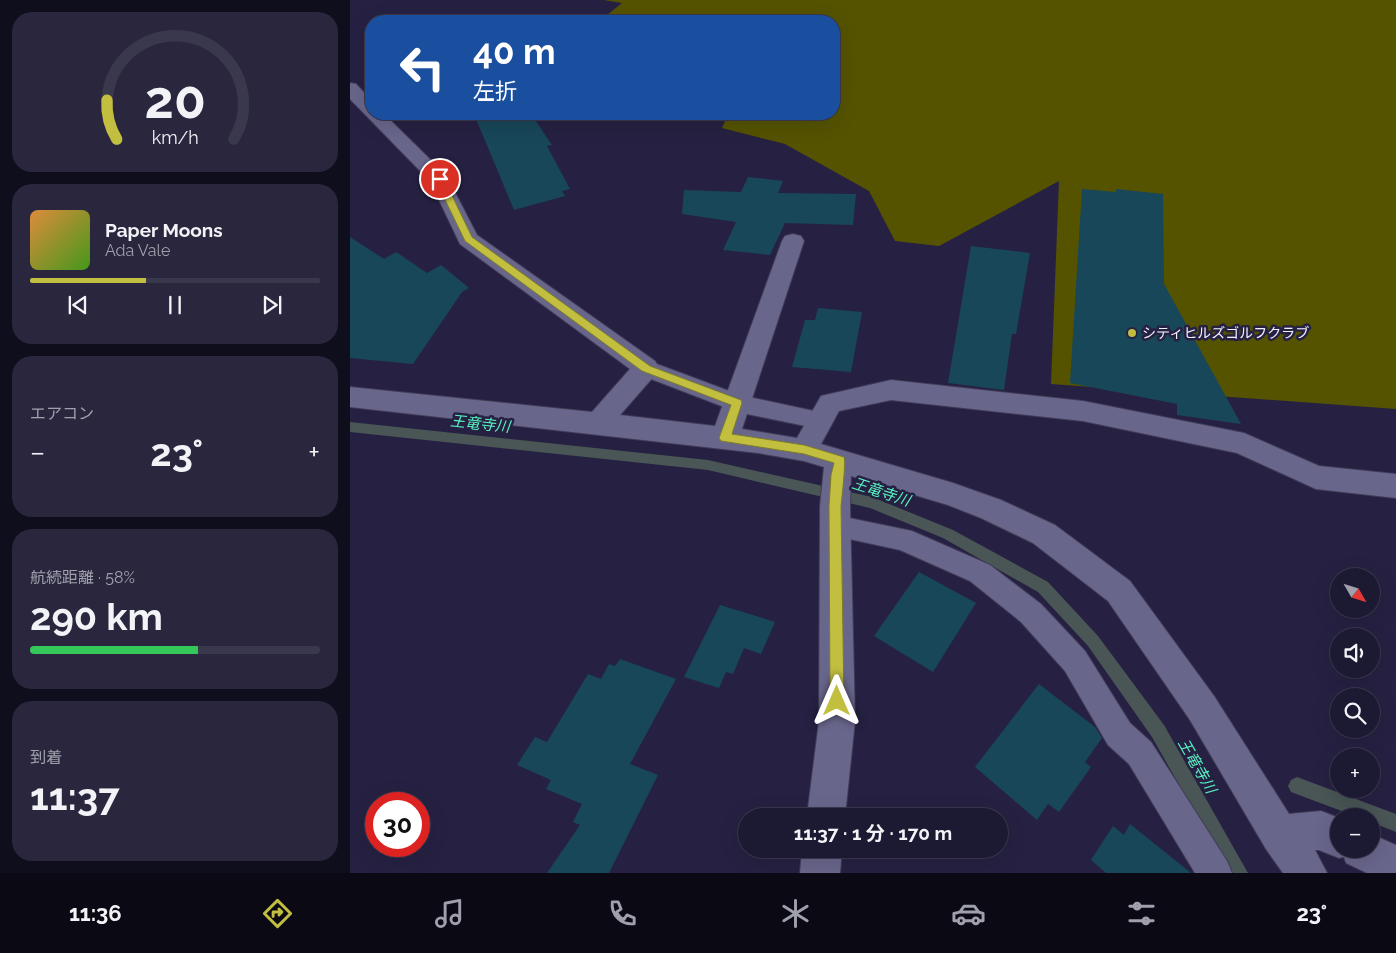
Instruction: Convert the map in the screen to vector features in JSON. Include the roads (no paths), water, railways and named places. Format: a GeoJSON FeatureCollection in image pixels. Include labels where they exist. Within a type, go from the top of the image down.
{"type":"FeatureCollection","features":[{"type":"Feature","properties":{"kind":"street"},"geometry":{"type":"LineString","coordinates":[[350,88],[365,104]]}},
{"type":"Feature","properties":{"kind":"street"},"geometry":{"type":"LineString","coordinates":[[380,120],[440,179],[468,239],[646,368],[598,423]]}},
{"type":"Feature","properties":{"kind":"street"},"geometry":{"type":"LineString","coordinates":[[725,438],[793,241]]}},
{"type":"Feature","properties":{"kind":"street"},"geometry":{"type":"LineString","coordinates":[[804,450],[830,403],[891,390],[931,396],[1083,411],[1244,444],[1316,477],[1396,486]]}},
{"type":"Feature","properties":{"kind":"street"},"geometry":{"type":"LineString","coordinates":[[350,397],[598,423],[725,438],[804,450],[837,492],[837,721],[827,808]]}},
{"type":"Feature","properties":{"kind":"street"},"geometry":{"type":"LineString","coordinates":[[837,492],[952,495],[991,509],[1044,534],[1119,591],[1202,708],[1280,835],[1307,873]]}},
{"type":"Feature","properties":{"kind":"street"},"geometry":{"type":"LineString","coordinates":[[1280,835],[1321,830],[1330,834]]}},
{"type":"Feature","properties":{"kind":"street"},"geometry":{"type":"LineString","coordinates":[[820,873],[821,858]]}},
{"type":"Feature","properties":{"kind":"street"},"geometry":{"type":"LineString","coordinates":[[1379,858],[1396,866]]}},
{"type":"Feature","properties":{"kind":"lane"},"geometry":{"type":"LineString","coordinates":[[646,368],[737,403],[820,420]]}},
{"type":"Feature","properties":{"kind":"lane"},"geometry":{"type":"LineString","coordinates":[[837,492],[903,540],[980,573],[1031,612],[1075,661],[1119,734],[1140,752],[1215,873]]}},
{"type":"Feature","properties":{"kind":"waterway","name":"王竜寺川"},"geometry":{"type":"LineString","coordinates":[[350,427],[708,465],[872,503],[948,534],[1043,587],[1093,641],[1158,731],[1239,873]]}},
{"type":"Feature","properties":{"kind":"waterway"},"geometry":{"type":"LineString","coordinates":[[1297,786],[1396,823]]}},
{"type":"Feature","properties":{"kind":"place","name":"シティヒルズゴルフクラブ"},"geometry":{"type":"Point","coordinates":[1132,333]}}]}
